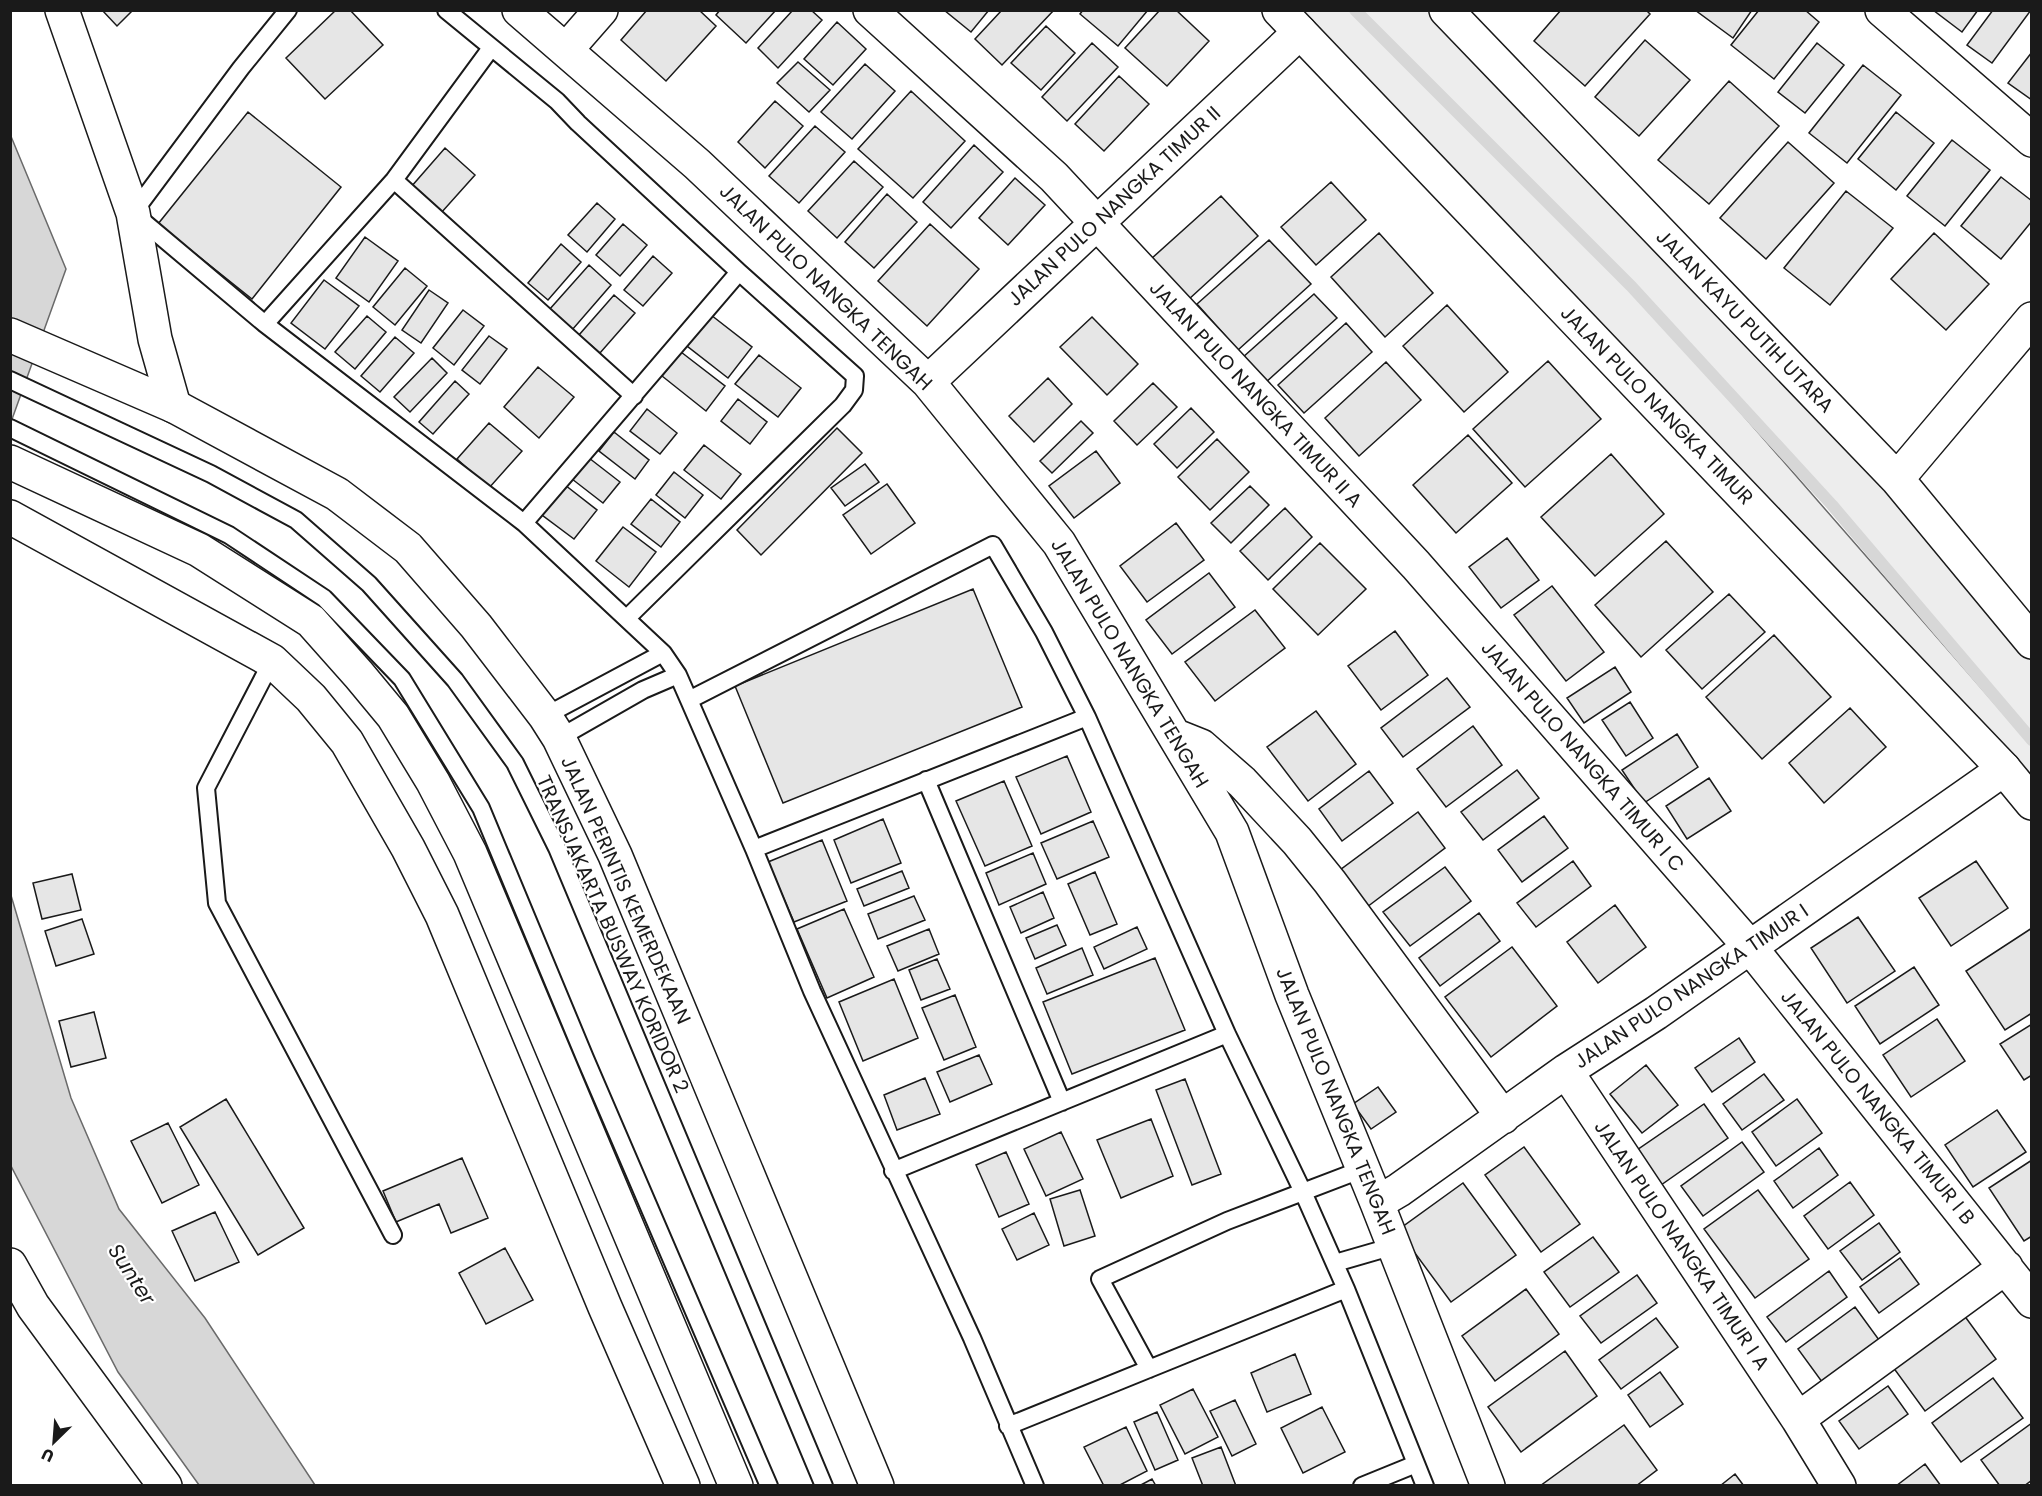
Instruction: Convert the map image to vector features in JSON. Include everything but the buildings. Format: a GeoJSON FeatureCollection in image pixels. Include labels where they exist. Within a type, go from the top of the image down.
{"type":"FeatureCollection","features":[{"type":"Feature","properties":{"kind":"main road"},"geometry":{"type":"LineString","coordinates":[[62,10],[133,213],[155,339],[174,406]]}},
{"type":"Feature","properties":{"kind":"main road","name":"JALAN PULO NANGKA TENGAH"},"geometry":{"type":"LineString","coordinates":[[519,10],[697,164],[928,382],[1059,543],[1232,832],[1293,995],[1488,1485]]}},
{"type":"Feature","properties":{"kind":"main road"},"geometry":{"type":"LineString","coordinates":[[566,50],[601,10]]}},
{"type":"Feature","properties":{"kind":"main road","name":"JALAN PULO NANGKA TIMUR II A"},"geometry":{"type":"LineString","coordinates":[[870,10],[1054,177],[1416,565]]}},
{"type":"Feature","properties":{"kind":"main road","name":"JALAN KAYU PUTIH UTARA"},"geometry":{"type":"LineString","coordinates":[[1446,10],[1897,478],[2031,642]]}},
{"type":"Feature","properties":{"kind":"main road"},"geometry":{"type":"LineString","coordinates":[[1882,10],[2031,140]]}},
{"type":"Feature","properties":{"kind":"main road","name":"JALAN PULO NANGKA TIMUR II"},"geometry":{"type":"LineString","coordinates":[[928,382],[1096,224],[1289,21]]}},
{"type":"Feature","properties":{"kind":"main road","name":"JALAN PULO NANGKA TIMUR"},"geometry":{"type":"LineString","coordinates":[[1289,21],[2004,769],[2031,803]]}},
{"type":"Feature","properties":{"kind":"main road"},"geometry":{"type":"LineString","coordinates":[[1897,478],[2031,319]]}},
{"type":"Feature","properties":{"kind":"main road","name":"JALAN PERINTIS KEMERDEKAAN"},"geometry":{"type":"LineString","coordinates":[[10,335],[174,406],[337,494],[408,548],[476,626],[552,727],[615,855],[877,1485]]}},
{"type":"Feature","properties":{"kind":"main road"},"geometry":{"type":"LineString","coordinates":[[29,459],[199,550],[311,621],[393,716],[433,782],[470,853],[736,1485]]}},
{"type":"Feature","properties":{"kind":"main road"},"geometry":{"type":"LineString","coordinates":[[10,517],[272,661],[311,698],[347,742],[408,848],[442,915],[605,1307],[683,1485]]}},
{"type":"Feature","properties":{"kind":"main road","name":"JALAN PULO NANGKA TIMUR I C"},"geometry":{"type":"LineString","coordinates":[[1416,565],[1750,947]]}},
{"type":"Feature","properties":{"kind":"main road"},"geometry":{"type":"LineString","coordinates":[[1174,735],[1201,746],[1242,782],[1297,841],[1330,882],[1503,1116]]}},
{"type":"Feature","properties":{"kind":"main road","name":"JALAN PULO NANGKA TIMUR I"},"geometry":{"type":"LineString","coordinates":[[1377,1203],[1399,1190],[1566,1071],[1656,1013],[2004,769]]}},
{"type":"Feature","properties":{"kind":"main road","name":"JALAN PULO NANGKA TIMUR I B"},"geometry":{"type":"LineString","coordinates":[[1750,947],[2031,1300]]}},
{"type":"Feature","properties":{"kind":"main road","name":"JALAN PULO NANGKA TIMUR I A"},"geometry":{"type":"LineString","coordinates":[[1566,1071],[1798,1419],[1839,1485]]}},
{"type":"Feature","properties":{"kind":"main road"},"geometry":{"type":"LineString","coordinates":[[10,1265],[33,1305],[165,1485]]}},
{"type":"Feature","properties":{"kind":"main road"},"geometry":{"type":"LineString","coordinates":[[1798,1419],[2006,1266]]}},
{"type":"Feature","properties":{"kind":"lane"},"geometry":{"type":"LineString","coordinates":[[288,10],[241,68],[133,213],[265,324],[524,523],[663,653],[678,675],[754,849],[812,991],[893,1171],[972,1338],[1035,1485]]}},
{"type":"Feature","properties":{"kind":"lane"},"geometry":{"type":"LineString","coordinates":[[446,10],[558,101],[578,123],[855,376],[854,390],[843,405],[627,618]]}},
{"type":"Feature","properties":{"kind":"lane"},"geometry":{"type":"LineString","coordinates":[[265,324],[394,180],[491,48]]}},
{"type":"Feature","properties":{"kind":"lane"},"geometry":{"type":"LineString","coordinates":[[394,180],[633,396]]}},
{"type":"Feature","properties":{"kind":"lane"},"geometry":{"type":"LineString","coordinates":[[524,523],[739,272]]}},
{"type":"Feature","properties":{"kind":"lane","name":"TRANSJAKARTA BUSWAY KORIDOR 2"},"geometry":{"type":"LineString","coordinates":[[10,380],[211,474],[296,520],[369,584],[455,680],[515,764],[557,848],[824,1485]]}},
{"type":"Feature","properties":{"kind":"lane"},"geometry":{"type":"LineString","coordinates":[[10,428],[29,459],[229,535],[324,598],[402,679],[481,808],[585,1058],[769,1485]]}},
{"type":"Feature","properties":{"kind":"lane"},"geometry":{"type":"LineString","coordinates":[[689,700],[993,544],[1044,632],[1087,717],[1227,1034],[1304,1192],[1425,1485]]}},
{"type":"Feature","properties":{"kind":"lane"},"geometry":{"type":"LineString","coordinates":[[552,727],[663,653]]}},
{"type":"Feature","properties":{"kind":"lane"},"geometry":{"type":"LineString","coordinates":[[272,661],[206,788],[217,903],[393,1235]]}},
{"type":"Feature","properties":{"kind":"lane"},"geometry":{"type":"LineString","coordinates":[[552,727],[678,675]]}},
{"type":"Feature","properties":{"kind":"lane"},"geometry":{"type":"LineString","coordinates":[[754,849],[1087,717]]}},
{"type":"Feature","properties":{"kind":"lane"},"geometry":{"type":"LineString","coordinates":[[926,780],[1062,1102]]}},
{"type":"Feature","properties":{"kind":"lane"},"geometry":{"type":"LineString","coordinates":[[893,1171],[1227,1034]]}},
{"type":"Feature","properties":{"kind":"lane"},"geometry":{"type":"LineString","coordinates":[[1149,1369],[1100,1279],[1227,1221],[1364,1169]]}},
{"type":"Feature","properties":{"kind":"lane"},"geometry":{"type":"LineString","coordinates":[[1335,1263],[1394,1246]]}},
{"type":"Feature","properties":{"kind":"lane"},"geometry":{"type":"LineString","coordinates":[[1008,1426],[1346,1289]]}},
{"type":"Feature","properties":{"kind":"lane"},"geometry":{"type":"LineString","coordinates":[[1362,1485],[1416,1464]]}},
{"type":"Feature","properties":{"kind":"shaded area"},"geometry":{"type":"Polygon","coordinates":[[[1279,11],[1446,11],[2031,642],[2031,740],[1832,505],[1694,359],[2031,745],[2031,803],[1279,11]]]}},
{"type":"Feature","properties":{"kind":"water"},"geometry":{"type":"Polygon","coordinates":[[[10,134],[66,269],[11,422],[10,422],[10,134]]]}},
{"type":"Feature","properties":{"kind":"water","name":"Sunter"},"geometry":{"type":"Polygon","coordinates":[[[10,892],[71,1098],[119,1209],[205,1318],[315,1485],[199,1485],[118,1372],[11,1166],[10,892]]]}},
{"type":"Feature","properties":{"kind":"waterway"},"geometry":{"type":"LineString","coordinates":[[1355,10],[1631,286],[1832,505],[2032,740]]}}]}
